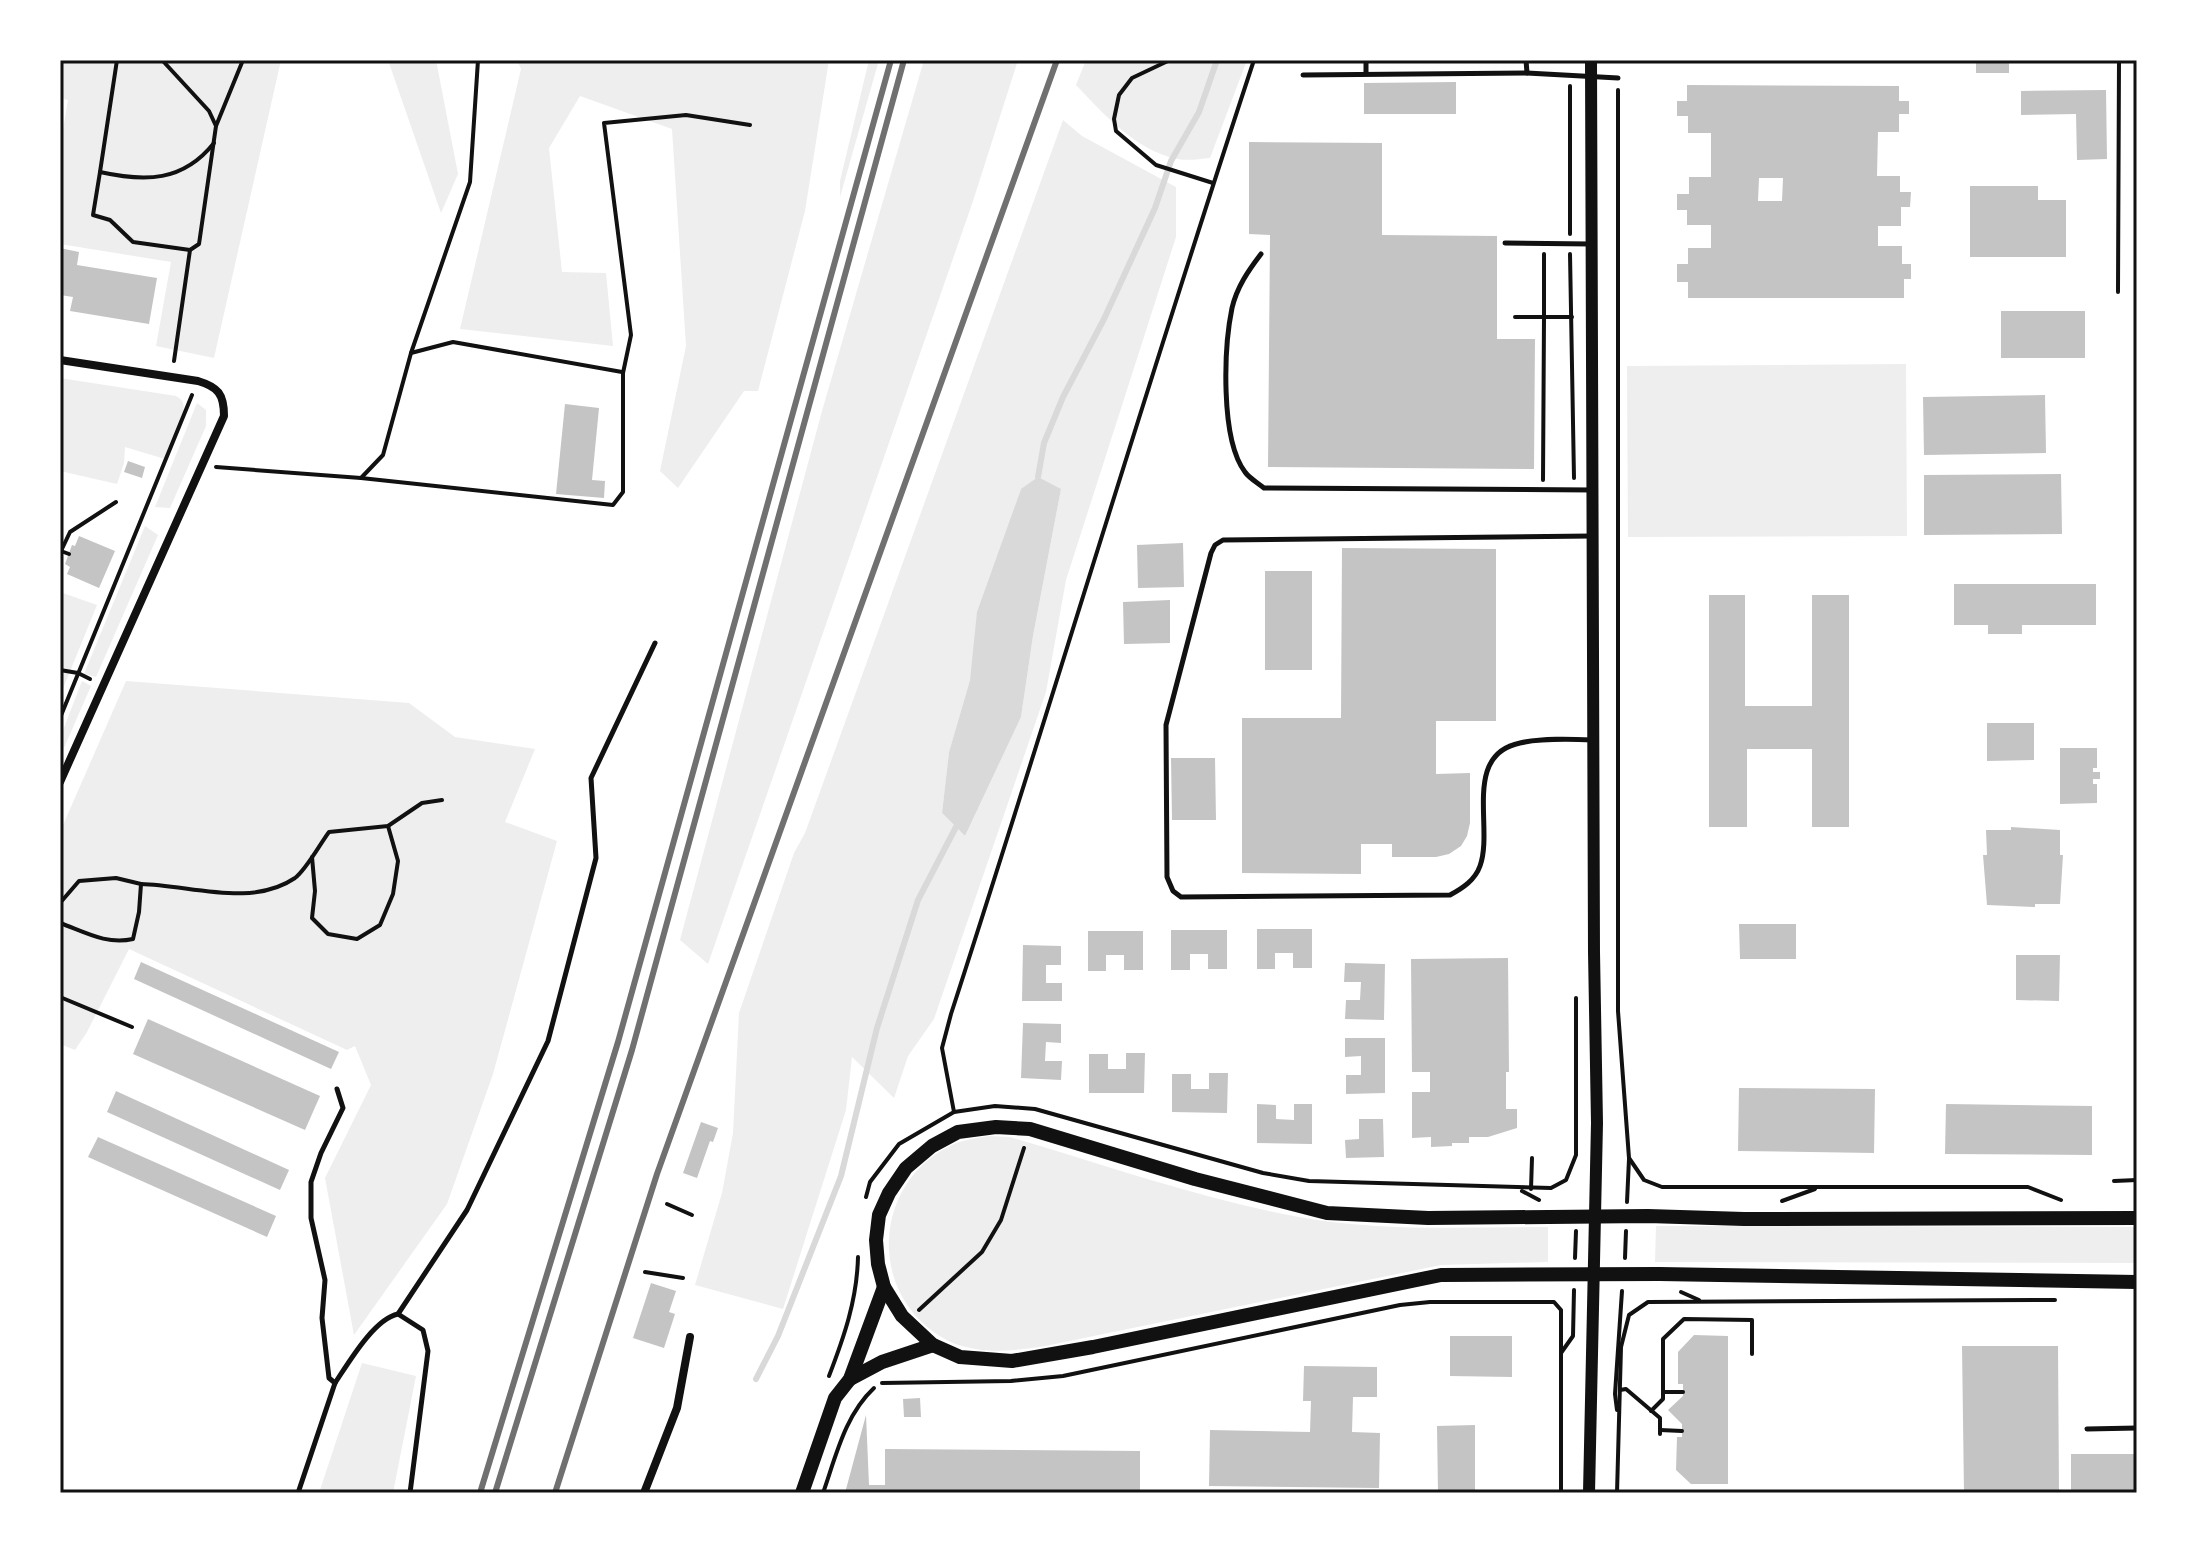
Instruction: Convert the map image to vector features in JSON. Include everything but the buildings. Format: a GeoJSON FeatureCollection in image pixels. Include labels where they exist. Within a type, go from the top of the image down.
{"type":"FeatureCollection","features":[{"type":"Feature","properties":{"kind":"main road"},"geometry":{"type":"LineString","coordinates":[[2137,1218],[1428,1218],[1327,1213],[1195,1179],[1030,1129],[976,1128],[958,1132],[932,1146],[906,1168],[879,1215],[876,1240],[884,1287],[902,1316],[933,1345],[960,1357],[1012,1361],[1441,1275],[1593,1274],[2137,1282]]}},
{"type":"Feature","properties":{"kind":"main road"},"geometry":{"type":"LineString","coordinates":[[802,1493],[835,1398],[850,1379],[884,1287]]}},
{"type":"Feature","properties":{"kind":"main road"},"geometry":{"type":"LineString","coordinates":[[850,1379],[882,1362],[933,1345]]}},
{"type":"Feature","properties":{"kind":"street"},"geometry":{"type":"LineString","coordinates":[[1589,1493],[1597,1123],[1591,60]]}},
{"type":"Feature","properties":{"kind":"street"},"geometry":{"type":"LineString","coordinates":[[60,360],[198,381],[215,386],[224,400],[224,416],[60,782]]}},
{"type":"Feature","properties":{"kind":"street"},"geometry":{"type":"LineString","coordinates":[[644,1493],[677,1408],[690,1337]]}},
{"type":"Feature","properties":{"kind":"lane"},"geometry":{"type":"LineString","coordinates":[[1366,60],[1366,73]]}},
{"type":"Feature","properties":{"kind":"lane"},"geometry":{"type":"LineString","coordinates":[[1526,60],[1527,73]]}},
{"type":"Feature","properties":{"kind":"lane"},"geometry":{"type":"LineString","coordinates":[[1303,75],[1527,73],[1618,78]]}},
{"type":"Feature","properties":{"kind":"lane"},"geometry":{"type":"LineString","coordinates":[[1505,243],[1591,244]]}},
{"type":"Feature","properties":{"kind":"lane"},"geometry":{"type":"LineString","coordinates":[[1261,254],[1243,277],[1233,307],[1226,388],[1235,450],[1245,472],[1264,488],[1593,490]]}},
{"type":"Feature","properties":{"kind":"lane"},"geometry":{"type":"LineString","coordinates":[[1593,536],[1223,540],[1215,545],[1166,725],[1167,877],[1173,891],[1181,897],[1450,895],[1467,885],[1480,868],[1485,845],[1482,783],[1491,764],[1505,748],[1520,743],[1593,740]]}},
{"type":"Feature","properties":{"kind":"lane"},"geometry":{"type":"LineString","coordinates":[[398,1314],[467,1210],[548,1041],[596,858],[591,778],[655,643]]}},
{"type":"Feature","properties":{"kind":"lane"},"geometry":{"type":"LineString","coordinates":[[335,1383],[329,1378],[326,1367],[322,1318],[325,1280],[311,1218],[311,1182],[343,1108],[337,1089]]}},
{"type":"Feature","properties":{"kind":"lane"},"geometry":{"type":"LineString","coordinates":[[298,1493],[335,1383],[355,1353],[387,1316],[398,1314],[423,1330],[428,1351],[410,1493]]}},
{"type":"Feature","properties":{"kind":"lane"},"geometry":{"type":"LineString","coordinates":[[2087,1429],[2137,1428]]}},
{"type":"Feature","properties":{"kind":"path"},"geometry":{"type":"LineString","coordinates":[[117,60],[93,215],[110,220],[133,242],[190,250],[199,244],[216,126],[243,60]]}},
{"type":"Feature","properties":{"kind":"path"},"geometry":{"type":"LineString","coordinates":[[162,60],[209,111],[216,126]]}},
{"type":"Feature","properties":{"kind":"path"},"geometry":{"type":"LineString","coordinates":[[361,478],[383,455],[411,353],[470,182],[478,60]]}},
{"type":"Feature","properties":{"kind":"path"},"geometry":{"type":"LineString","coordinates":[[1170,60],[1132,78],[1119,95],[1114,119],[1116,131],[1156,165],[1213,183]]}},
{"type":"Feature","properties":{"kind":"path"},"geometry":{"type":"LineString","coordinates":[[952,1101],[942,1048],[951,1014],[1254,60]]}},
{"type":"Feature","properties":{"kind":"path"},"geometry":{"type":"LineString","coordinates":[[2118,292],[2119,60]]}},
{"type":"Feature","properties":{"kind":"path"},"geometry":{"type":"LineString","coordinates":[[1570,75],[1574,491]]}},
{"type":"Feature","properties":{"kind":"path"},"geometry":{"type":"LineString","coordinates":[[1618,78],[1618,1011],[1629,1158],[1644,1180],[1662,1187],[2028,1187],[2067,1203]]}},
{"type":"Feature","properties":{"kind":"path"},"geometry":{"type":"LineString","coordinates":[[202,464],[613,505],[623,492],[623,373],[631,335],[604,123],[686,115],[750,125]]}},
{"type":"Feature","properties":{"kind":"path"},"geometry":{"type":"LineString","coordinates":[[100,172],[158,179],[187,167],[206,154],[214,143]]}},
{"type":"Feature","properties":{"kind":"path"},"geometry":{"type":"LineString","coordinates":[[1543,491],[1544,244]]}},
{"type":"Feature","properties":{"kind":"path"},"geometry":{"type":"LineString","coordinates":[[174,361],[190,250]]}},
{"type":"Feature","properties":{"kind":"path"},"geometry":{"type":"LineString","coordinates":[[1515,317],[1572,317]]}},
{"type":"Feature","properties":{"kind":"path"},"geometry":{"type":"LineString","coordinates":[[411,353],[453,342],[623,373]]}},
{"type":"Feature","properties":{"kind":"path"},"geometry":{"type":"LineString","coordinates":[[60,718],[198,381]]}},
{"type":"Feature","properties":{"kind":"path"},"geometry":{"type":"LineString","coordinates":[[69,554],[61,551],[70,532],[116,502]]}},
{"type":"Feature","properties":{"kind":"path"},"geometry":{"type":"LineString","coordinates":[[60,670],[78,673],[103,686]]}},
{"type":"Feature","properties":{"kind":"path"},"geometry":{"type":"LineString","coordinates":[[60,903],[79,881],[116,878],[206,892],[237,894],[264,891],[297,877],[329,832],[388,826],[422,803],[442,800]]}},
{"type":"Feature","properties":{"kind":"path"},"geometry":{"type":"LineString","coordinates":[[312,857],[315,891],[312,918],[328,934],[357,939],[380,925],[393,894],[398,861],[388,826]]}},
{"type":"Feature","properties":{"kind":"path"},"geometry":{"type":"LineString","coordinates":[[60,923],[96,939],[122,942],[133,939],[141,884]]}},
{"type":"Feature","properties":{"kind":"path"},"geometry":{"type":"LineString","coordinates":[[954,1112],[995,1106],[1035,1109],[1263,1173],[1309,1181],[1551,1188],[1566,1180],[1576,1155],[1576,984]]}},
{"type":"Feature","properties":{"kind":"path"},"geometry":{"type":"LineString","coordinates":[[60,997],[132,1027]]}},
{"type":"Feature","properties":{"kind":"path"},"geometry":{"type":"LineString","coordinates":[[919,1310],[982,1252],[1001,1220],[1024,1148]]}},
{"type":"Feature","properties":{"kind":"path"},"geometry":{"type":"LineString","coordinates":[[1531,1189],[1532,1158]]}},
{"type":"Feature","properties":{"kind":"path"},"geometry":{"type":"LineString","coordinates":[[2114,1181],[2137,1180]]}},
{"type":"Feature","properties":{"kind":"path"},"geometry":{"type":"LineString","coordinates":[[667,1204],[692,1215]]}},
{"type":"Feature","properties":{"kind":"path"},"geometry":{"type":"LineString","coordinates":[[645,1272],[683,1278]]}},
{"type":"Feature","properties":{"kind":"path"},"geometry":{"type":"LineString","coordinates":[[1617,1493],[1621,1347],[1629,1315],[1648,1302],[2062,1300]]}},
{"type":"Feature","properties":{"kind":"path"},"geometry":{"type":"LineString","coordinates":[[823,1493],[856,1408],[875,1387],[885,1382],[1011,1381],[1063,1376],[1400,1305],[1430,1302],[1554,1302],[1561,1310],[1561,1493]]}},
{"type":"Feature","properties":{"kind":"path"},"geometry":{"type":"LineString","coordinates":[[1651,1411],[1663,1399],[1663,1339],[1684,1319],[1752,1320],[1752,1354]]}},
{"type":"Feature","properties":{"kind":"path"},"geometry":{"type":"LineString","coordinates":[[1620,1390],[1626,1389],[1660,1418],[1660,1432],[1682,1431]]}},
{"type":"Feature","properties":{"kind":"path"},"geometry":{"type":"LineString","coordinates":[[1663,1392],[1683,1392]]}},
{"type":"Feature","properties":{"kind":"shaded area"},"geometry":{"type":"Polygon","coordinates":[[[60,60],[281,60],[214,358],[156,346],[171,262],[60,244],[60,147],[68,100],[60,98],[60,60]]]}},
{"type":"Feature","properties":{"kind":"shaded area"},"geometry":{"type":"Polygon","coordinates":[[[388,60],[436,60],[458,174],[441,213],[388,60]]]}},
{"type":"Feature","properties":{"kind":"shaded area"},"geometry":{"type":"Polygon","coordinates":[[[517,60],[829,60],[805,211],[758,391],[744,391],[678,488],[660,471],[686,346],[672,129],[580,96],[549,148],[562,272],[606,273],[613,346],[460,329],[521,69],[517,60]]]}},
{"type":"Feature","properties":{"kind":"shaded area"},"geometry":{"type":"Polygon","coordinates":[[[869,60],[879,60],[840,197],[840,181],[869,60]]]}},
{"type":"Feature","properties":{"kind":"shaded area"},"geometry":{"type":"Polygon","coordinates":[[[924,60],[1018,60],[973,201],[708,964],[680,940],[822,411],[924,60]]]}},
{"type":"Feature","properties":{"kind":"shaded area"},"geometry":{"type":"Polygon","coordinates":[[[1086,60],[1247,60],[1210,158],[1186,160],[1148,148],[1098,108],[1076,85],[1086,60]]]}},
{"type":"Feature","properties":{"kind":"shaded area"},"geometry":{"type":"Polygon","coordinates":[[[1063,120],[1082,136],[1176,187],[1176,237],[1066,580],[1046,692],[934,1019],[908,1056],[894,1098],[852,1057],[846,1110],[783,1309],[695,1285],[722,1193],[733,1133],[739,1013],[794,853],[805,833],[1063,120]],[[1021,489],[1002,545],[975,647],[970,680],[949,752],[942,813],[965,836],[1021,717],[1061,489],[1021,489]]]}},
{"type":"Feature","properties":{"kind":"shaded area"},"geometry":{"type":"Polygon","coordinates":[[[1906,364],[1907,536],[1628,537],[1627,366],[1906,364]]]}},
{"type":"Feature","properties":{"kind":"shaded area"},"geometry":{"type":"Polygon","coordinates":[[[60,378],[176,396],[184,404],[183,412],[165,459],[125,447],[124,463],[117,484],[60,471],[60,378]]]}},
{"type":"Feature","properties":{"kind":"shaded area"},"geometry":{"type":"Polygon","coordinates":[[[197,403],[206,410],[206,426],[170,508],[155,507],[197,403]]]}},
{"type":"Feature","properties":{"kind":"shaded area"},"geometry":{"type":"Polygon","coordinates":[[[1038,477],[1061,489],[1021,717],[965,836],[942,813],[949,752],[970,680],[977,612],[1021,489],[1038,477]]]}},
{"type":"Feature","properties":{"kind":"shaded area"},"geometry":{"type":"Polygon","coordinates":[[[145,526],[158,535],[96,677],[84,674],[145,526]]]}},
{"type":"Feature","properties":{"kind":"shaded area"},"geometry":{"type":"Polygon","coordinates":[[[60,592],[97,605],[60,696],[60,592]]]}},
{"type":"Feature","properties":{"kind":"shaded area"},"geometry":{"type":"Polygon","coordinates":[[[82,681],[91,686],[60,757],[60,738],[82,681]]]}},
{"type":"Feature","properties":{"kind":"shaded area"},"geometry":{"type":"Polygon","coordinates":[[[126,681],[409,703],[455,737],[535,749],[505,822],[557,841],[493,1074],[447,1204],[354,1335],[325,1178],[371,1085],[355,1046],[347,1050],[129,949],[75,1050],[60,1044],[60,832],[126,681]]]}},
{"type":"Feature","properties":{"kind":"shaded area"},"geometry":{"type":"Polygon","coordinates":[[[990,1136],[1010,1137],[1262,1210],[1329,1222],[1392,1227],[1548,1227],[1548,1262],[1441,1265],[1045,1346],[996,1351],[966,1347],[935,1333],[911,1310],[898,1289],[891,1266],[889,1243],[899,1198],[911,1178],[928,1160],[948,1147],[990,1136]]]}},
{"type":"Feature","properties":{"kind":"shaded area"},"geometry":{"type":"Polygon","coordinates":[[[1656,1226],[2137,1227],[2137,1263],[1655,1262],[1656,1226]]]}},
{"type":"Feature","properties":{"kind":"shaded area"},"geometry":{"type":"Polygon","coordinates":[[[362,1363],[416,1376],[393,1493],[319,1493],[362,1363]]]}},
{"type":"Feature","properties":{"kind":"waterway"},"geometry":{"type":"LineString","coordinates":[[1038,477],[1044,443],[1063,397],[1104,319],[1155,208],[1171,161],[1199,112],[1217,60]]}},
{"type":"Feature","properties":{"kind":"waterway"},"geometry":{"type":"LineString","coordinates":[[756,1379],[778,1336],[841,1176],[877,1028],[918,900],[956,827]]}},
{"type":"Feature","properties":{"kind":"railway"},"geometry":{"type":"LineString","coordinates":[[480,1493],[618,1042],[891,60]]}},
{"type":"Feature","properties":{"kind":"railway"},"geometry":{"type":"LineString","coordinates":[[495,1493],[632,1050],[904,60]]}},
{"type":"Feature","properties":{"kind":"railway"},"geometry":{"type":"LineString","coordinates":[[555,1493],[657,1174],[1057,60]]}}]}
